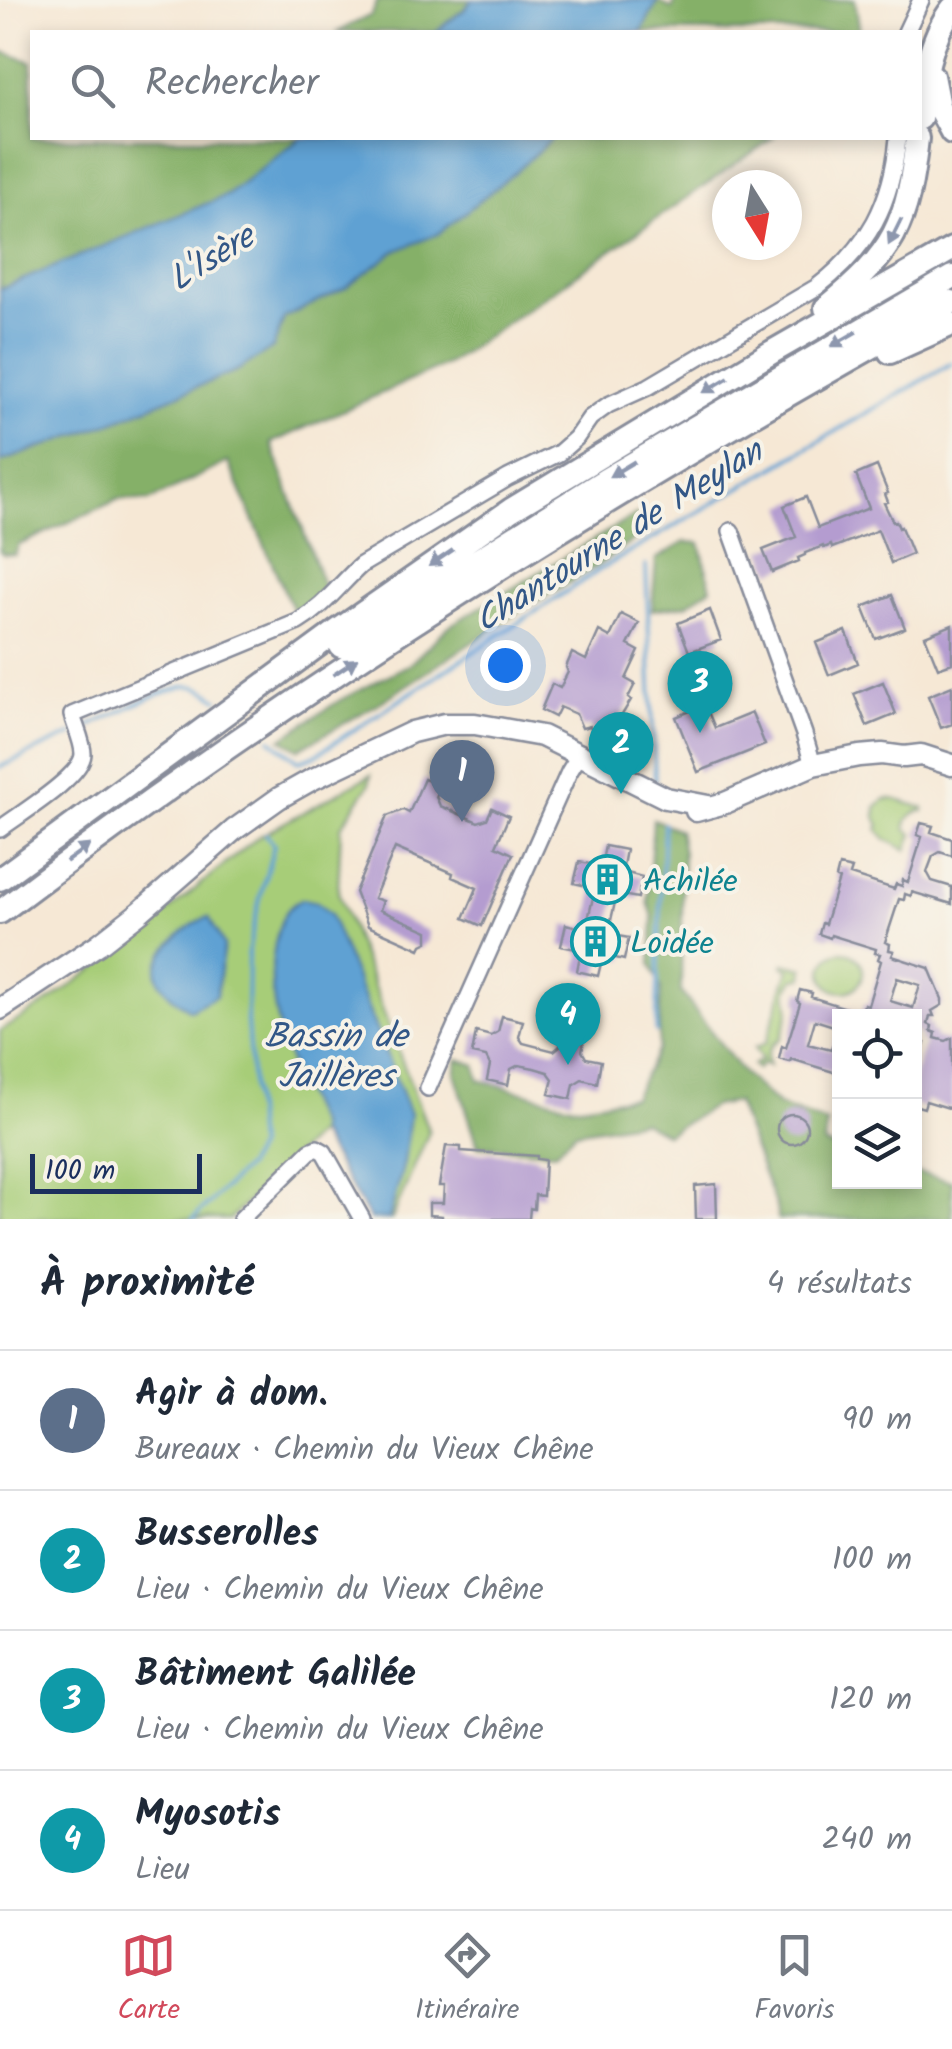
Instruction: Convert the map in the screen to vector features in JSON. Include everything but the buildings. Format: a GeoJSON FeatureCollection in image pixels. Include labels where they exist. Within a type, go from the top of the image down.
{"type":"FeatureCollection","features":[{"type":"Feature","properties":{"kind":"highway"},"geometry":{"type":"LineString","coordinates":[[922,93],[942,24],[952,10]]}},
{"type":"Feature","properties":{"kind":"highway"},"geometry":{"type":"LineString","coordinates":[[932,52],[935,96],[952,132]]}},
{"type":"Feature","properties":{"kind":"highway"},"geometry":{"type":"LineString","coordinates":[[772,352],[862,278],[886,250],[908,201],[918,140]]}},
{"type":"Feature","properties":{"kind":"highway"},"geometry":{"type":"LineString","coordinates":[[0,879],[453,549],[618,443],[952,249]]}},
{"type":"Feature","properties":{"kind":"highway"},"geometry":{"type":"LineString","coordinates":[[0,879],[461,568],[704,420],[952,277]]}},
{"type":"Feature","properties":{"kind":"highway"},"geometry":{"type":"LineString","coordinates":[[0,912],[162,792],[352,662],[541,542],[952,302]]}},
{"type":"Feature","properties":{"kind":"highway"},"geometry":{"type":"LineString","coordinates":[[786,397],[952,324]]}},
{"type":"Feature","properties":{"kind":"main road"},"geometry":{"type":"LineString","coordinates":[[0,1009],[99,944],[254,816],[310,780],[412,732],[461,723],[529,735],[539,744],[577,758],[666,809],[691,813],[726,803],[812,765],[858,756],[921,755],[952,765]]}},
{"type":"Feature","properties":{"kind":"main road"},"geometry":{"type":"LineString","coordinates":[[904,758],[916,766],[952,776]]}},
{"type":"Feature","properties":{"kind":"street"},"geometry":{"type":"LineString","coordinates":[[907,30],[920,0]]}},
{"type":"Feature","properties":{"kind":"street"},"geometry":{"type":"LineString","coordinates":[[0,829],[79,766],[83,755],[72,715],[298,622],[328,600],[361,565],[508,478],[559,453],[590,418],[608,405],[648,387],[816,286],[848,260],[874,224],[894,172],[898,140]]}},
{"type":"Feature","properties":{"kind":"street"},"geometry":{"type":"LineString","coordinates":[[731,531],[812,765]]}},
{"type":"Feature","properties":{"kind":"street"},"geometry":{"type":"LineString","coordinates":[[428,1088],[577,758]]}},
{"type":"Feature","properties":{"kind":"street"},"geometry":{"type":"LineString","coordinates":[[240,1219],[310,1150],[317,1148],[324,1152],[362,1219]]}},
{"type":"Feature","properties":{"kind":"green space"},"geometry":{"type":"Polygon","coordinates":[[[378,0],[472,0],[438,30],[340,30],[371,15],[378,0]]]}},
{"type":"Feature","properties":{"kind":"green space"},"geometry":{"type":"Polygon","coordinates":[[[676,0],[855,0],[860,30],[642,30],[658,1],[672,9],[676,0]]]}},
{"type":"Feature","properties":{"kind":"green space"},"geometry":{"type":"Polygon","coordinates":[[[0,51],[30,61],[30,140],[298,140],[228,195],[0,289],[0,51]]]}},
{"type":"Feature","properties":{"kind":"green space"},"geometry":{"type":"Polygon","coordinates":[[[550,140],[770,140],[727,170],[712,170],[712,180],[449,363],[271,443],[329,601],[298,622],[228,462],[149,501],[119,499],[19,545],[15,555],[0,551],[0,462],[112,422],[238,370],[272,348],[284,318],[347,287],[395,251],[438,234],[550,140]]]}},
{"type":"Feature","properties":{"kind":"green space"},"geometry":{"type":"Polygon","coordinates":[[[637,514],[657,524],[595,567],[299,749],[281,739],[340,700],[410,664],[449,626],[637,514]]]}},
{"type":"Feature","properties":{"kind":"green space"},"geometry":{"type":"Polygon","coordinates":[[[685,542],[700,543],[711,588],[686,605],[652,610],[656,559],[685,542]]]}},
{"type":"Feature","properties":{"kind":"green space"},"geometry":{"type":"Polygon","coordinates":[[[371,775],[369,785],[341,827],[338,892],[429,1132],[392,1219],[370,1219],[318,1133],[230,1219],[0,1219],[0,1031],[125,947],[258,837],[371,775]]]}},
{"type":"Feature","properties":{"kind":"green space"},"geometry":{"type":"Polygon","coordinates":[[[885,799],[924,808],[907,822],[906,829],[913,834],[907,850],[887,840],[877,829],[880,826],[876,807],[885,799]]]}},
{"type":"Feature","properties":{"kind":"green space"},"geometry":{"type":"Polygon","coordinates":[[[653,819],[679,830],[683,853],[681,992],[743,1073],[779,1106],[827,1123],[824,1144],[832,1147],[832,1189],[922,1189],[922,1174],[952,1181],[952,1219],[778,1219],[736,1102],[714,1106],[666,1134],[642,1121],[575,1132],[555,1152],[478,1146],[455,1073],[458,1059],[476,1065],[479,1080],[574,1106],[633,1097],[658,1049],[661,988],[651,964],[653,917],[648,902],[653,819]]]}},
{"type":"Feature","properties":{"kind":"green space"},"geometry":{"type":"Polygon","coordinates":[[[843,952],[857,958],[863,972],[857,986],[843,992],[829,986],[823,972],[829,958],[843,952]]]}},
{"type":"Feature","properties":{"kind":"green space"},"geometry":{"type":"Polygon","coordinates":[[[784,963],[804,968],[803,978],[795,979],[788,989],[789,1012],[781,1038],[769,1050],[769,1066],[763,1063],[757,1069],[753,1065],[762,1059],[754,1048],[766,1043],[789,969],[784,963]]]}},
{"type":"Feature","properties":{"kind":"water"},"geometry":{"type":"Polygon","coordinates":[[[472,0],[658,0],[642,30],[438,30],[472,0]]]}},
{"type":"Feature","properties":{"kind":"water","name":"L'Isère"},"geometry":{"type":"Polygon","coordinates":[[[298,140],[550,140],[438,234],[395,251],[347,287],[284,318],[273,348],[238,370],[112,422],[0,462],[0,289],[228,195],[298,140]]]}},
{"type":"Feature","properties":{"kind":"water","name":"Bassin de Jaillères"},"geometry":{"type":"Polygon","coordinates":[[[302,899],[317,902],[330,914],[410,1114],[404,1163],[389,1219],[370,1219],[318,1132],[282,1037],[272,991],[275,944],[286,912],[302,899]]]}},
{"type":"Feature","properties":{"kind":"water"},"geometry":{"type":"Polygon","coordinates":[[[209,917],[224,946],[216,996],[190,1010],[160,982],[159,963],[181,934],[209,917]]]}},
{"type":"Feature","properties":{"kind":"waterway","name":"Chantourne de Meylan"},"geometry":{"type":"LineString","coordinates":[[270,739],[299,761],[314,756],[601,569],[952,363]]}},
{"type":"Feature","properties":{"kind":"waterway"},"geometry":{"type":"LineString","coordinates":[[646,565],[655,779]]}},
{"type":"Feature","properties":{"kind":"waterway","name":"Chantourne de Meylan"},"geometry":{"type":"LineString","coordinates":[[82,730],[179,688],[197,687],[218,699]]}},
{"type":"Feature","properties":{"kind":"waterway","name":"Chantourne de Meylan"},"geometry":{"type":"LineString","coordinates":[[0,767],[73,734]]}},
{"type":"Feature","properties":{"kind":"waterway"},"geometry":{"type":"LineString","coordinates":[[656,1032],[664,824]]}},
{"type":"Feature","properties":{"kind":"waterway"},"geometry":{"type":"LineString","coordinates":[[193,1219],[246,1167],[257,1147],[247,1022],[248,952],[274,845],[266,834]]}},
{"type":"Feature","properties":{"kind":"place","name":"Bâtiment Galilée"},"geometry":{"type":"Point","coordinates":[700,733]}},
{"type":"Feature","properties":{"kind":"place","name":"Busserolles"},"geometry":{"type":"Point","coordinates":[621,794]}},
{"type":"Feature","properties":{"kind":"place","name":"Agir à dom."},"geometry":{"type":"Point","coordinates":[462,822]}},
{"type":"Feature","properties":{"kind":"place","name":"Achilée"},"geometry":{"type":"Point","coordinates":[608,880]}},
{"type":"Feature","properties":{"kind":"place","name":"Loidée"},"geometry":{"type":"Point","coordinates":[595,942]}},
{"type":"Feature","properties":{"kind":"place","name":"Myosotis"},"geometry":{"type":"Point","coordinates":[568,1065]}}]}
